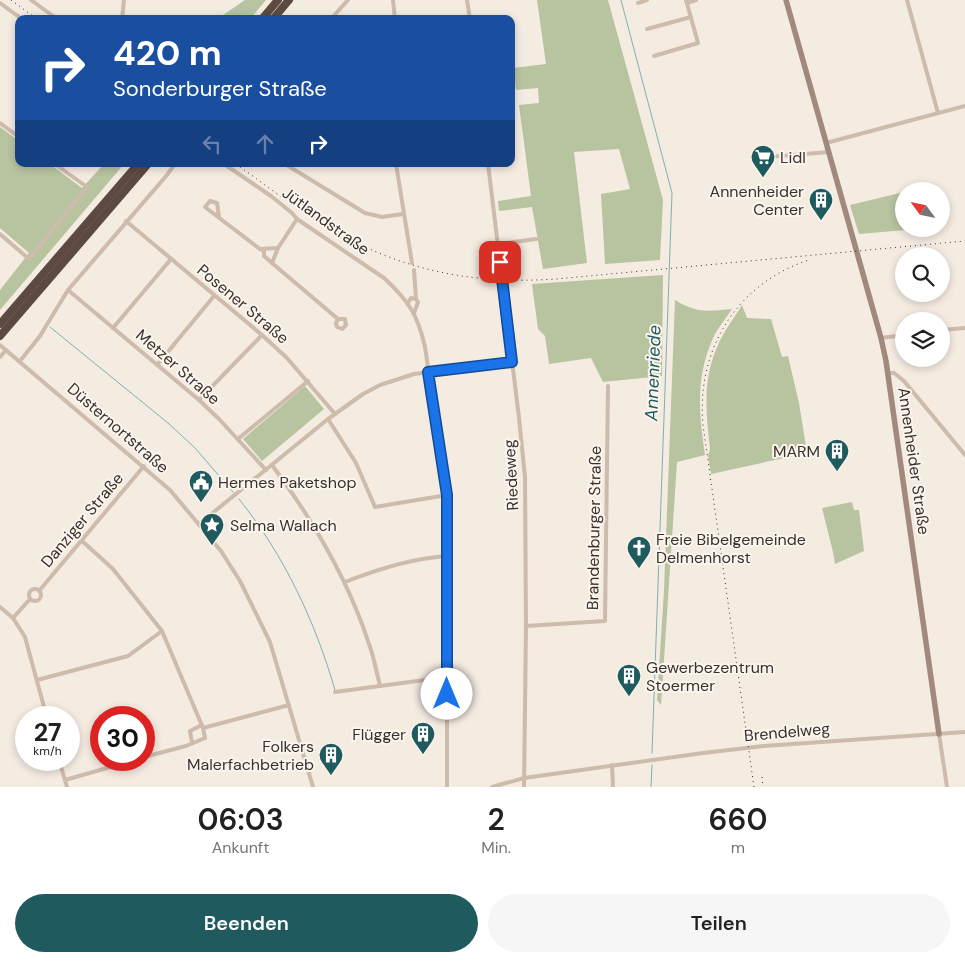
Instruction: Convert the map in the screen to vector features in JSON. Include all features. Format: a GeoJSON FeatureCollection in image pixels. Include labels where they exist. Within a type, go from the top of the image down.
{"type":"FeatureCollection","features":[{"type":"Feature","properties":{"kind":"highway"},"geometry":{"type":"LineString","coordinates":[[265,15],[278,0]]}},
{"type":"Feature","properties":{"kind":"highway"},"geometry":{"type":"LineString","coordinates":[[276,15],[289,0]]}},
{"type":"Feature","properties":{"kind":"highway"},"geometry":{"type":"LineString","coordinates":[[0,324],[135,167]]}},
{"type":"Feature","properties":{"kind":"highway"},"geometry":{"type":"LineString","coordinates":[[1,335],[145,167]]}},
{"type":"Feature","properties":{"kind":"street"},"geometry":{"type":"LineString","coordinates":[[31,0],[52,15]]}},
{"type":"Feature","properties":{"kind":"street"},"geometry":{"type":"LineString","coordinates":[[122,15],[124,0]]}},
{"type":"Feature","properties":{"kind":"street"},"geometry":{"type":"LineString","coordinates":[[335,15],[348,0]]}},
{"type":"Feature","properties":{"kind":"street"},"geometry":{"type":"LineString","coordinates":[[392,0],[394,15]]}},
{"type":"Feature","properties":{"kind":"street"},"geometry":{"type":"LineString","coordinates":[[467,0],[469,15]]}},
{"type":"Feature","properties":{"kind":"street"},"geometry":{"type":"LineString","coordinates":[[638,2],[647,0]]}},
{"type":"Feature","properties":{"kind":"street"},"geometry":{"type":"LineString","coordinates":[[654,56],[698,43],[686,2],[696,0]]}},
{"type":"Feature","properties":{"kind":"street","name":"Annenheider Straße"},"geometry":{"type":"LineString","coordinates":[[786,0],[880,338],[888,373],[947,787]]}},
{"type":"Feature","properties":{"kind":"street"},"geometry":{"type":"LineString","coordinates":[[907,0],[938,113]]}},
{"type":"Feature","properties":{"kind":"street"},"geometry":{"type":"LineString","coordinates":[[0,2],[17,15]]}},
{"type":"Feature","properties":{"kind":"street"},"geometry":{"type":"LineString","coordinates":[[647,29],[691,17]]}},
{"type":"Feature","properties":{"kind":"street"},"geometry":{"type":"LineString","coordinates":[[826,143],[965,106]]}},
{"type":"Feature","properties":{"kind":"street"},"geometry":{"type":"LineString","coordinates":[[0,123],[15,134]]}},
{"type":"Feature","properties":{"kind":"street"},"geometry":{"type":"LineString","coordinates":[[756,158],[828,152]]}},
{"type":"Feature","properties":{"kind":"street"},"geometry":{"type":"LineString","coordinates":[[0,234],[29,259],[87,187],[59,167]]}},
{"type":"Feature","properties":{"kind":"street"},"geometry":{"type":"LineString","coordinates":[[20,362],[40,336],[68,290],[173,167]]}},
{"type":"Feature","properties":{"kind":"street","name":"Jütlandstraße"},"geometry":{"type":"LineString","coordinates":[[228,167],[271,196],[297,219],[396,287],[414,313],[422,335],[447,495],[448,787]]}},
{"type":"Feature","properties":{"kind":"street"},"geometry":{"type":"LineString","coordinates":[[293,167],[365,213],[382,217],[403,214]]}},
{"type":"Feature","properties":{"kind":"street"},"geometry":{"type":"LineString","coordinates":[[396,167],[412,263]]}},
{"type":"Feature","properties":{"kind":"street","name":"Riedeweg"},"geometry":{"type":"LineString","coordinates":[[488,167],[525,477],[524,787]]}},
{"type":"Feature","properties":{"kind":"street"},"geometry":{"type":"LineString","coordinates":[[219,217],[216,203],[210,201],[205,207],[264,251],[264,256],[338,319]]}},
{"type":"Feature","properties":{"kind":"street"},"geometry":{"type":"LineString","coordinates":[[272,263],[278,248],[297,219]]}},
{"type":"Feature","properties":{"kind":"street","name":"Posener Straße"},"geometry":{"type":"LineString","coordinates":[[126,221],[262,335],[308,381],[335,414]]}},
{"type":"Feature","properties":{"kind":"street"},"geometry":{"type":"LineString","coordinates":[[498,244],[536,239]]}},
{"type":"Feature","properties":{"kind":"street"},"geometry":{"type":"LineString","coordinates":[[260,249],[278,248]]}},
{"type":"Feature","properties":{"kind":"street"},"geometry":{"type":"LineString","coordinates":[[113,328],[171,260]]}},
{"type":"Feature","properties":{"kind":"street","name":"Jütlandstraße"},"geometry":{"type":"LineString","coordinates":[[414,270],[416,299],[418,302],[414,313]]}},
{"type":"Feature","properties":{"kind":"street","name":"Metzer Straße"},"geometry":{"type":"LineString","coordinates":[[68,290],[199,400],[266,470]]}},
{"type":"Feature","properties":{"kind":"street"},"geometry":{"type":"LineString","coordinates":[[157,365],[214,296]]}},
{"type":"Feature","properties":{"kind":"street"},"geometry":{"type":"LineString","coordinates":[[408,303],[411,298],[416,299]]}},
{"type":"Feature","properties":{"kind":"street"},"geometry":{"type":"LineString","coordinates":[[950,329],[965,328]]}},
{"type":"Feature","properties":{"kind":"street"},"geometry":{"type":"LineString","coordinates":[[199,400],[262,335]]}},
{"type":"Feature","properties":{"kind":"street"},"geometry":{"type":"LineString","coordinates":[[880,338],[895,336]]}},
{"type":"Feature","properties":{"kind":"street","name":"Düsternortstraße"},"geometry":{"type":"LineString","coordinates":[[0,345],[170,490],[221,551],[240,581],[270,642],[313,787]]}},
{"type":"Feature","properties":{"kind":"street"},"geometry":{"type":"LineString","coordinates":[[0,357],[6,350]]}},
{"type":"Feature","properties":{"kind":"street"},"geometry":{"type":"LineString","coordinates":[[199,524],[328,419],[362,394],[380,384],[414,374],[512,362]]}},
{"type":"Feature","properties":{"kind":"street"},"geometry":{"type":"LineString","coordinates":[[888,373],[894,373],[904,381],[965,455]]}},
{"type":"Feature","properties":{"kind":"street"},"geometry":{"type":"LineString","coordinates":[[238,439],[308,381]]}},
{"type":"Feature","properties":{"kind":"street","name":"Brandenburger Straße"},"geometry":{"type":"LineString","coordinates":[[526,626],[605,621],[608,386]]}},
{"type":"Feature","properties":{"kind":"street"},"geometry":{"type":"LineString","coordinates":[[328,419],[352,456],[375,507],[447,495]]}},
{"type":"Feature","properties":{"kind":"street"},"geometry":{"type":"LineString","coordinates":[[272,465],[297,498],[319,533],[345,582],[369,643],[380,685]]}},
{"type":"Feature","properties":{"kind":"street","name":"Danziger Straße"},"geometry":{"type":"LineString","coordinates":[[39,591],[144,466]]}},
{"type":"Feature","properties":{"kind":"street"},"geometry":{"type":"LineString","coordinates":[[81,540],[113,569],[162,631],[203,727],[205,738],[155,755]]}},
{"type":"Feature","properties":{"kind":"street"},"geometry":{"type":"LineString","coordinates":[[345,582],[373,571],[415,560],[448,556]]}},
{"type":"Feature","properties":{"kind":"street","name":"Danziger Straße"},"geometry":{"type":"LineString","coordinates":[[13,618],[30,599],[29,594],[31,590],[39,591]]}},
{"type":"Feature","properties":{"kind":"street","name":"Danziger Straße"},"geometry":{"type":"LineString","coordinates":[[30,599],[36,602],[40,600],[39,591]]}},
{"type":"Feature","properties":{"kind":"street"},"geometry":{"type":"LineString","coordinates":[[0,607],[13,618],[24,637],[44,706]]}},
{"type":"Feature","properties":{"kind":"street"},"geometry":{"type":"LineString","coordinates":[[37,680],[128,656],[162,631]]}},
{"type":"Feature","properties":{"kind":"street"},"geometry":{"type":"LineString","coordinates":[[335,692],[447,677]]}},
{"type":"Feature","properties":{"kind":"street"},"geometry":{"type":"LineString","coordinates":[[192,743],[190,731],[289,705]]}},
{"type":"Feature","properties":{"kind":"street","name":"Brendelweg"},"geometry":{"type":"LineString","coordinates":[[492,787],[524,778],[655,759],[764,746],[965,732]]}},
{"type":"Feature","properties":{"kind":"street"},"geometry":{"type":"LineString","coordinates":[[612,765],[613,787]]}},
{"type":"Feature","properties":{"kind":"street"},"geometry":{"type":"LineString","coordinates":[[62,771],[67,787]]}},
{"type":"Feature","properties":{"kind":"street"},"geometry":{"type":"LineString","coordinates":[[65,780],[96,771]]}},
{"type":"Feature","properties":{"kind":"green space"},"geometry":{"type":"Polygon","coordinates":[[[245,0],[266,0],[253,15],[223,15],[245,0]]]}},
{"type":"Feature","properties":{"kind":"green space"},"geometry":{"type":"Polygon","coordinates":[[[537,0],[608,0],[663,200],[660,260],[605,264],[601,194],[630,189],[619,149],[574,152],[587,263],[543,269],[532,207],[499,211],[498,201],[531,196],[519,105],[539,103],[538,88],[516,90],[515,68],[546,64],[537,0]]]}},
{"type":"Feature","properties":{"kind":"green space"},"geometry":{"type":"Polygon","coordinates":[[[0,127],[15,138],[15,167],[54,167],[82,188],[101,167],[121,167],[0,310],[0,290],[29,253],[0,228],[0,127]]]}},
{"type":"Feature","properties":{"kind":"green space"},"geometry":{"type":"Polygon","coordinates":[[[895,194],[895,231],[859,234],[850,205],[895,194]]]}},
{"type":"Feature","properties":{"kind":"green space"},"geometry":{"type":"Polygon","coordinates":[[[663,275],[662,376],[603,382],[591,358],[549,364],[545,336],[538,329],[532,284],[663,275]]]}},
{"type":"Feature","properties":{"kind":"green space"},"geometry":{"type":"Polygon","coordinates":[[[675,300],[697,310],[732,309],[713,338],[703,368],[700,410],[705,455],[677,462],[661,705],[657,700],[664,590],[675,300]]]}},
{"type":"Feature","properties":{"kind":"green space"},"geometry":{"type":"Polygon","coordinates":[[[742,305],[747,318],[771,319],[782,357],[788,356],[799,403],[807,453],[711,474],[708,456],[710,449],[706,397],[709,371],[720,340],[742,305]]]}},
{"type":"Feature","properties":{"kind":"green space"},"geometry":{"type":"Polygon","coordinates":[[[305,386],[324,409],[262,461],[243,439],[305,386]]]}},
{"type":"Feature","properties":{"kind":"green space"},"geometry":{"type":"Polygon","coordinates":[[[852,502],[854,510],[859,510],[864,551],[835,564],[822,508],[852,502]]]}},
{"type":"Feature","properties":{"kind":"waterway","name":"Annenriede"},"geometry":{"type":"LineString","coordinates":[[621,0],[672,193],[652,753]]}},
{"type":"Feature","properties":{"kind":"waterway"},"geometry":{"type":"LineString","coordinates":[[50,327],[168,423],[195,448],[233,492]]}},
{"type":"Feature","properties":{"kind":"waterway"},"geometry":{"type":"LineString","coordinates":[[239,499],[255,520],[284,566],[308,614],[335,690]]}},
{"type":"Feature","properties":{"kind":"waterway","name":"Annenriede"},"geometry":{"type":"LineString","coordinates":[[651,787],[652,765]]}},
{"type":"Feature","properties":{"kind":"railway"},"geometry":{"type":"LineString","coordinates":[[11,0],[32,15]]}},
{"type":"Feature","properties":{"kind":"railway"},"geometry":{"type":"LineString","coordinates":[[240,167],[288,202],[348,239],[405,263],[462,276],[523,280],[556,279],[965,241]]}},
{"type":"Feature","properties":{"kind":"railway"},"geometry":{"type":"LineString","coordinates":[[754,787],[703,425],[703,397],[706,371],[714,346],[726,323],[742,303],[761,285],[783,271],[809,260]]}},
{"type":"Feature","properties":{"kind":"railway"},"geometry":{"type":"LineString","coordinates":[[762,777],[763,787]]}},
{"type":"Feature","properties":{"kind":"place","name":"Lidl"},"geometry":{"type":"Point","coordinates":[763,178]}},
{"type":"Feature","properties":{"kind":"place","name":"Annenheider Center"},"geometry":{"type":"Point","coordinates":[821,221]}},
{"type":"Feature","properties":{"kind":"place","name":"MARM"},"geometry":{"type":"Point","coordinates":[837,472]}},
{"type":"Feature","properties":{"kind":"place","name":"Hermes Paketshop"},"geometry":{"type":"Point","coordinates":[201,503]}},
{"type":"Feature","properties":{"kind":"place","name":"Selma Wallach"},"geometry":{"type":"Point","coordinates":[212,546]}},
{"type":"Feature","properties":{"kind":"place","name":"Freie Bibelgemeinde Delmenhorst"},"geometry":{"type":"Point","coordinates":[639,569]}},
{"type":"Feature","properties":{"kind":"place","name":"Gewerbezentrum Stoermer"},"geometry":{"type":"Point","coordinates":[629,697]}},
{"type":"Feature","properties":{"kind":"place","name":"Flügger"},"geometry":{"type":"Point","coordinates":[423,755]}},
{"type":"Feature","properties":{"kind":"place","name":"Folkers Malerfachbetrieb"},"geometry":{"type":"Point","coordinates":[331,776]}},
{"type":"Feature","properties":{"kind":"route"},"geometry":{"type":"LineString","coordinates":[[447,694],[447,495],[428,372],[512,362],[500,262]]}}]}
